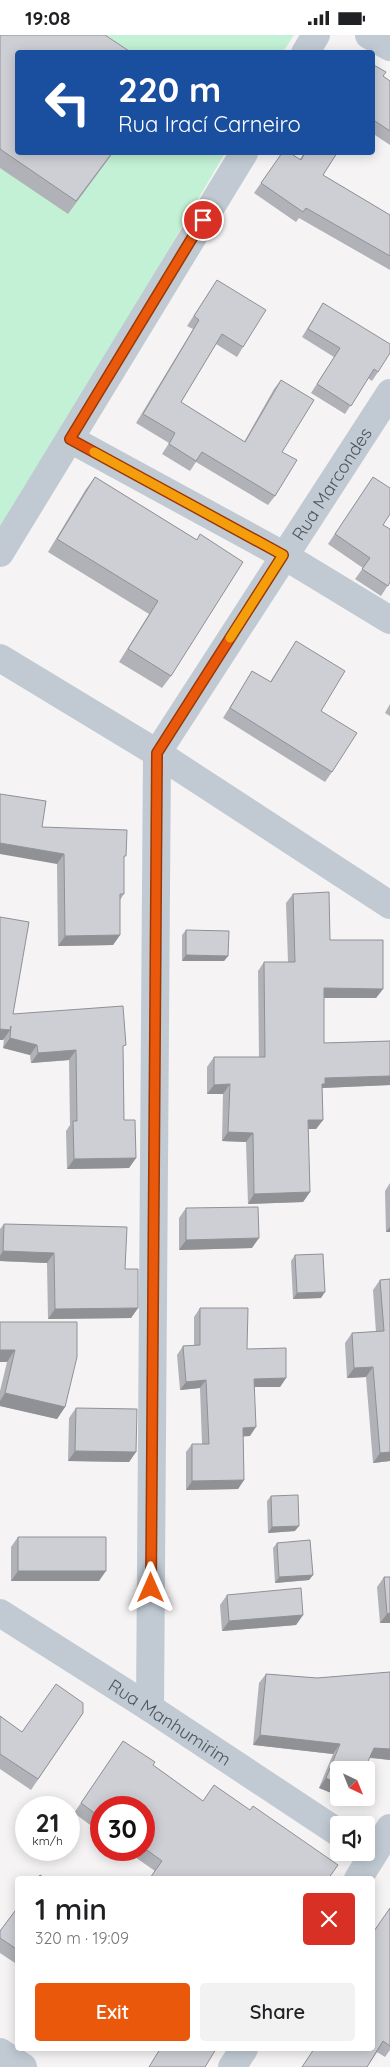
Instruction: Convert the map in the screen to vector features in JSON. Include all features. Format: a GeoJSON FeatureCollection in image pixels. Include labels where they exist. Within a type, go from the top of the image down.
{"type":"FeatureCollection","features":[{"type":"Feature","properties":{"kind":"street"},"geometry":{"type":"LineString","coordinates":[[307,50],[316,35]]}},
{"type":"Feature","properties":{"kind":"street"},"geometry":{"type":"LineString","coordinates":[[369,35],[390,47]]}},
{"type":"Feature","properties":{"kind":"street"},"geometry":{"type":"LineString","coordinates":[[0,553],[243,155]]}},
{"type":"Feature","properties":{"kind":"street","name":"Rua Marcondes"},"geometry":{"type":"LineString","coordinates":[[157,753],[283,555],[390,393]]}},
{"type":"Feature","properties":{"kind":"street"},"geometry":{"type":"LineString","coordinates":[[70,439],[283,555],[390,620]]}},
{"type":"Feature","properties":{"kind":"street"},"geometry":{"type":"LineString","coordinates":[[0,658],[157,753],[390,905]]}},
{"type":"Feature","properties":{"kind":"street"},"geometry":{"type":"LineString","coordinates":[[150,1708],[157,753]]}},
{"type":"Feature","properties":{"kind":"street","name":"Rua Manhumirim"},"geometry":{"type":"LineString","coordinates":[[0,1613],[150,1708],[330,1827]]}},
{"type":"Feature","properties":{"kind":"street"},"geometry":{"type":"LineString","coordinates":[[361,1876],[376,1858],[390,1828]]}},
{"type":"Feature","properties":{"kind":"street"},"geometry":{"type":"LineString","coordinates":[[232,2067],[243,2051]]}},
{"type":"Feature","properties":{"kind":"street"},"geometry":{"type":"LineString","coordinates":[[0,2052],[23,2067]]}},
{"type":"Feature","properties":{"kind":"green space"},"geometry":{"type":"Polygon","coordinates":[[[0,35],[294,35],[284,50],[15,50],[15,155],[224,155],[0,538],[0,35]]]}},
{"type":"Feature","properties":{"kind":"building"},"geometry":{"type":"Polygon","coordinates":[[[0,35],[105,35],[128,50],[15,50],[15,155],[110,155],[76,201],[0,149],[0,35]]]}},
{"type":"Feature","properties":{"kind":"building"},"geometry":{"type":"Polygon","coordinates":[[[375,66],[386,72],[383,76],[390,81],[390,131],[375,121],[375,66]]]}},
{"type":"Feature","properties":{"kind":"building"},"geometry":{"type":"Polygon","coordinates":[[[281,155],[293,155],[301,160],[304,155],[336,155],[323,175],[390,215],[390,256],[306,208],[303,212],[261,183],[281,155]]]}},
{"type":"Feature","properties":{"kind":"building"},"geometry":{"type":"Polygon","coordinates":[[[217,280],[266,310],[243,347],[222,334],[181,402],[245,442],[281,380],[314,400],[282,452],[297,460],[275,496],[202,452],[196,461],[169,444],[175,433],[143,414],[199,320],[194,316],[217,280]]]}},
{"type":"Feature","properties":{"kind":"building"},"geometry":{"type":"Polygon","coordinates":[[[323,303],[390,344],[390,353],[378,372],[374,369],[351,406],[317,384],[340,348],[308,329],[323,303]]]}},
{"type":"Feature","properties":{"kind":"building"},"geometry":{"type":"Polygon","coordinates":[[[95,477],[197,540],[200,534],[243,562],[171,676],[128,649],[158,601],[57,539],[95,477]]]}},
{"type":"Feature","properties":{"kind":"building"},"geometry":{"type":"Polygon","coordinates":[[[373,477],[390,488],[390,514],[383,525],[390,529],[390,582],[388,586],[362,569],[370,558],[335,534],[373,477]]]}},
{"type":"Feature","properties":{"kind":"building"},"geometry":{"type":"Polygon","coordinates":[[[296,641],[345,671],[321,711],[357,733],[332,772],[230,708],[252,671],[271,682],[296,641]]]}},
{"type":"Feature","properties":{"kind":"building"},"geometry":{"type":"Polygon","coordinates":[[[0,794],[46,801],[42,827],[127,830],[126,856],[124,856],[124,894],[120,894],[120,935],[65,936],[64,854],[0,843],[0,794]]]}},
{"type":"Feature","properties":{"kind":"building"},"geometry":{"type":"Polygon","coordinates":[[[329,892],[330,940],[383,940],[383,989],[324,988],[324,1043],[390,1041],[390,1076],[325,1078],[325,1084],[322,1084],[323,1120],[308,1120],[310,1192],[254,1194],[253,1133],[228,1132],[230,1084],[214,1085],[214,1057],[265,1057],[264,962],[295,962],[293,894],[329,892]]]}},
{"type":"Feature","properties":{"kind":"building"},"geometry":{"type":"Polygon","coordinates":[[[0,917],[29,922],[13,1014],[123,1006],[126,1045],[123,1046],[124,1120],[135,1120],[136,1158],[74,1159],[73,1121],[77,1121],[76,1050],[38,1053],[37,1045],[10,1038],[11,1026],[10,1030],[0,1029],[0,917]]]}},
{"type":"Feature","properties":{"kind":"building"},"geometry":{"type":"Polygon","coordinates":[[[186,930],[229,931],[228,956],[186,955],[186,930]]]}},
{"type":"Feature","properties":{"kind":"building"},"geometry":{"type":"Polygon","coordinates":[[[258,1207],[259,1238],[186,1240],[186,1208],[258,1207]]]}},
{"type":"Feature","properties":{"kind":"building"},"geometry":{"type":"Polygon","coordinates":[[[4,1224],[127,1227],[125,1269],[138,1269],[138,1308],[55,1309],[54,1253],[3,1251],[4,1224]]]}},
{"type":"Feature","properties":{"kind":"building"},"geometry":{"type":"Polygon","coordinates":[[[323,1254],[325,1292],[297,1293],[295,1255],[323,1254]]]}},
{"type":"Feature","properties":{"kind":"building"},"geometry":{"type":"Polygon","coordinates":[[[390,1279],[390,1452],[380,1453],[373,1367],[354,1368],[352,1333],[384,1331],[380,1280],[390,1279]]]}},
{"type":"Feature","properties":{"kind":"building"},"geometry":{"type":"Polygon","coordinates":[[[200,1308],[248,1308],[247,1349],[286,1348],[286,1378],[254,1379],[256,1427],[243,1428],[244,1480],[192,1481],[192,1444],[209,1444],[206,1380],[186,1382],[183,1346],[200,1345],[200,1308]]]}},
{"type":"Feature","properties":{"kind":"building"},"geometry":{"type":"Polygon","coordinates":[[[0,1322],[77,1322],[77,1357],[65,1407],[5,1393],[15,1350],[0,1350],[0,1322]]]}},
{"type":"Feature","properties":{"kind":"building"},"geometry":{"type":"Polygon","coordinates":[[[76,1408],[137,1409],[136,1452],[75,1451],[76,1408]]]}},
{"type":"Feature","properties":{"kind":"building"},"geometry":{"type":"Polygon","coordinates":[[[298,1495],[299,1526],[272,1527],[271,1496],[298,1495]]]}},
{"type":"Feature","properties":{"kind":"building"},"geometry":{"type":"Polygon","coordinates":[[[18,1537],[106,1537],[106,1571],[18,1571],[18,1537]]]}},
{"type":"Feature","properties":{"kind":"building"},"geometry":{"type":"Polygon","coordinates":[[[310,1540],[313,1575],[279,1577],[277,1543],[310,1540]]]}},
{"type":"Feature","properties":{"kind":"building"},"geometry":{"type":"Polygon","coordinates":[[[384,1577],[390,1577],[390,1613],[387,1614],[384,1577]]]}},
{"type":"Feature","properties":{"kind":"building"},"geometry":{"type":"Polygon","coordinates":[[[301,1588],[303,1615],[229,1621],[227,1595],[301,1588]]]}},
{"type":"Feature","properties":{"kind":"building"},"geometry":{"type":"Polygon","coordinates":[[[390,1672],[390,1749],[374,1748],[368,1761],[333,1761],[340,1744],[260,1735],[266,1674],[317,1678],[390,1672]]]}},
{"type":"Feature","properties":{"kind":"building"},"geometry":{"type":"Polygon","coordinates":[[[56,1684],[83,1703],[83,1713],[38,1779],[0,1754],[0,1716],[22,1732],[56,1684]]]}},
{"type":"Feature","properties":{"kind":"building"},"geometry":{"type":"Polygon","coordinates":[[[123,1741],[155,1762],[153,1765],[203,1801],[214,1785],[250,1810],[253,1806],[338,1865],[330,1876],[151,1876],[162,1861],[155,1856],[155,1796],[90,1796],[90,1810],[81,1803],[123,1741]]]}},
{"type":"Feature","properties":{"kind":"building"},"geometry":{"type":"Polygon","coordinates":[[[330,1768],[330,1780],[326,1778],[330,1768]]]}},
{"type":"Feature","properties":{"kind":"building"},"geometry":{"type":"Polygon","coordinates":[[[390,1908],[390,2046],[383,2041],[367,2067],[302,2067],[313,2051],[375,2051],[375,1930],[390,1908]]]}},
{"type":"Feature","properties":{"kind":"building"},"geometry":{"type":"Polygon","coordinates":[[[15,1911],[15,1948],[0,1938],[0,1931],[15,1911]]]}},
{"type":"Feature","properties":{"kind":"building"},"geometry":{"type":"Polygon","coordinates":[[[159,2051],[215,2051],[205,2067],[149,2067],[159,2051]]]}},
{"type":"Feature","properties":{"kind":"slow traffic"},"geometry":{"type":"LineString","coordinates":[[94,452],[283,555],[230,638]]}},
{"type":"Feature","properties":{"kind":"route"},"geometry":{"type":"LineString","coordinates":[[151,1588],[157,753],[283,555],[70,439],[203,220]]}}]}
